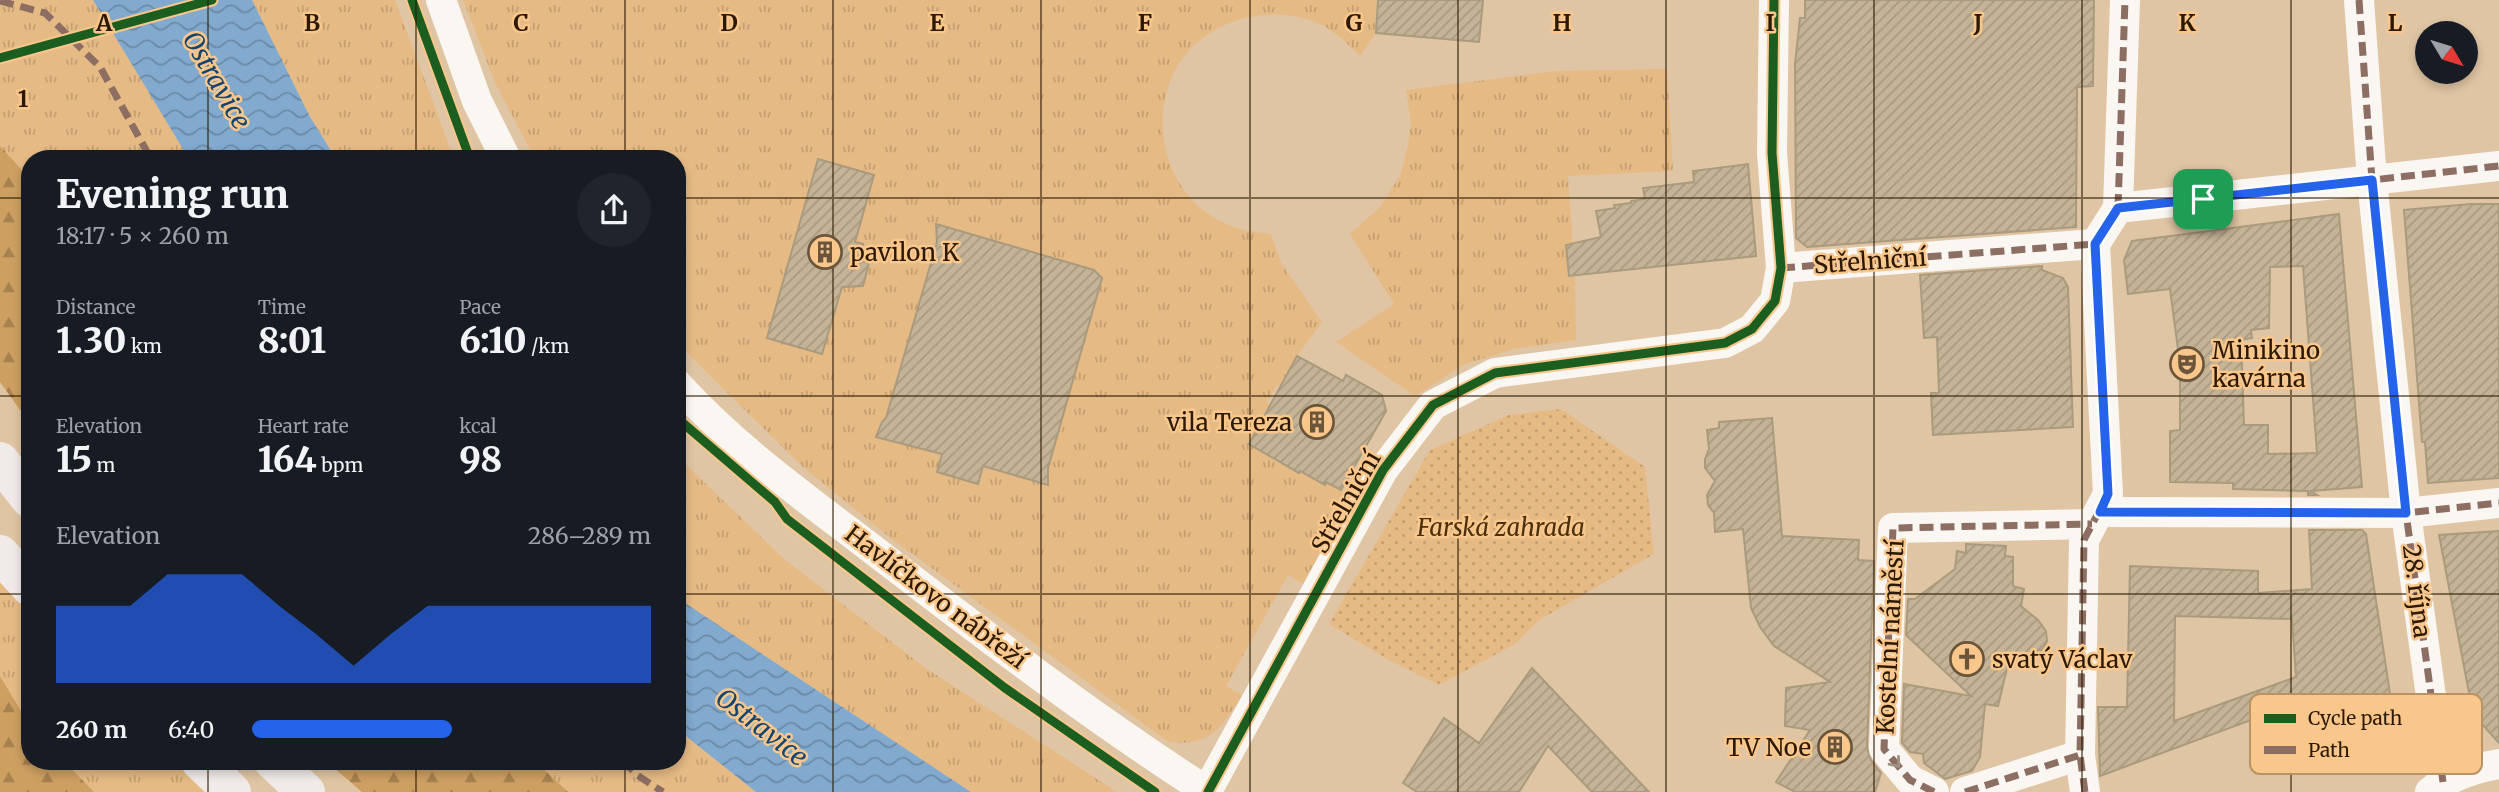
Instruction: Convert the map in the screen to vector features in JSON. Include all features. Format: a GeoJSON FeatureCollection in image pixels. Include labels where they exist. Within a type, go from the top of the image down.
{"type":"FeatureCollection","features":[{"type":"Feature","properties":{"kind":"main road"},"geometry":{"type":"LineString","coordinates":[[0,461],[21,488]]}},
{"type":"Feature","properties":{"kind":"main road"},"geometry":{"type":"LineString","coordinates":[[0,554],[21,577]]}},
{"type":"Feature","properties":{"kind":"main road"},"geometry":{"type":"LineString","coordinates":[[209,770],[232,792]]}},
{"type":"Feature","properties":{"kind":"main road"},"geometry":{"type":"LineString","coordinates":[[283,770],[306,792]]}},
{"type":"Feature","properties":{"kind":"street"},"geometry":{"type":"LineString","coordinates":[[441,0],[477,101],[502,150]]}},
{"type":"Feature","properties":{"kind":"street"},"geometry":{"type":"LineString","coordinates":[[1774,0],[1772,153],[1781,268]]}},
{"type":"Feature","properties":{"kind":"street"},"geometry":{"type":"LineString","coordinates":[[2085,792],[2080,755],[2084,540],[2108,494],[2095,253],[2118,208],[2125,0]]}},
{"type":"Feature","properties":{"kind":"street","name":"28. října"},"geometry":{"type":"LineString","coordinates":[[2359,0],[2372,180],[2428,694]]}},
{"type":"Feature","properties":{"kind":"street"},"geometry":{"type":"LineString","coordinates":[[2118,208],[2499,166]]}},
{"type":"Feature","properties":{"kind":"street","name":"Střelniční"},"geometry":{"type":"LineString","coordinates":[[1208,792],[1383,470],[1433,405],[1495,373],[1725,344],[1752,329],[1774,302],[1781,268],[2095,253]]}},
{"type":"Feature","properties":{"kind":"street","name":"Havlíčkovo nábřeží"},"geometry":{"type":"LineString","coordinates":[[686,394],[742,450],[878,554],[1089,711],[1208,792]]}},
{"type":"Feature","properties":{"kind":"street","name":"Kostelní náměstí"},"geometry":{"type":"LineString","coordinates":[[1934,792],[1910,780],[1884,749],[1893,528],[2096,518],[2308,512],[2406,513],[2499,503]]}},
{"type":"Feature","properties":{"kind":"street"},"geometry":{"type":"LineString","coordinates":[[1965,792],[2080,755]]}},
{"type":"Feature","properties":{"kind":"street"},"geometry":{"type":"LineString","coordinates":[[2439,789],[2463,774]]}},
{"type":"Feature","properties":{"kind":"green space"},"geometry":{"type":"Polygon","coordinates":[[[0,0],[93,0],[184,150],[21,150],[21,170],[0,146],[0,0]]]}},
{"type":"Feature","properties":{"kind":"green space"},"geometry":{"type":"Polygon","coordinates":[[[252,0],[395,0],[451,150],[330,150],[309,115],[252,0]]]}},
{"type":"Feature","properties":{"kind":"green space"},"geometry":{"type":"Polygon","coordinates":[[[463,0],[1377,0],[1376,33],[1360,56],[1322,25],[1302,18],[1258,16],[1216,29],[1198,42],[1183,58],[1165,97],[1164,140],[1177,179],[1189,197],[1224,223],[1271,234],[1281,263],[1322,322],[1267,402],[1271,404],[1273,459],[1298,473],[1300,471],[1351,495],[1303,584],[1288,575],[1226,686],[1242,695],[1228,717],[1212,733],[1193,742],[1167,741],[892,539],[804,468],[686,352],[686,150],[530,150],[496,85],[463,0]]]}},
{"type":"Feature","properties":{"kind":"green space"},"geometry":{"type":"Polygon","coordinates":[[[1667,69],[1673,171],[1568,176],[1575,274],[1576,340],[1514,349],[1465,364],[1415,396],[1336,342],[1394,304],[1350,234],[1380,207],[1400,176],[1411,123],[1406,90],[1557,71],[1667,69]]]}},
{"type":"Feature","properties":{"kind":"green space"},"geometry":{"type":"Polygon","coordinates":[[[0,146],[21,169],[21,411],[0,382],[0,146]]]}},
{"type":"Feature","properties":{"kind":"green space","name":"Farská zahrada"},"geometry":{"type":"Polygon","coordinates":[[[1561,409],[1645,467],[1654,554],[1539,620],[1515,644],[1439,685],[1389,660],[1329,624],[1430,450],[1509,415],[1561,409]]]}},
{"type":"Feature","properties":{"kind":"green space"},"geometry":{"type":"Polygon","coordinates":[[[686,465],[784,559],[924,667],[1117,792],[971,792],[686,604],[686,465]]]}},
{"type":"Feature","properties":{"kind":"green space"},"geometry":{"type":"Polygon","coordinates":[[[0,554],[21,577],[21,711],[0,676],[0,554]]]}},
{"type":"Feature","properties":{"kind":"green space"},"geometry":{"type":"Polygon","coordinates":[[[0,676],[21,711],[21,770],[73,770],[94,792],[0,792],[0,676]]]}},
{"type":"Feature","properties":{"kind":"green space"},"geometry":{"type":"Polygon","coordinates":[[[686,736],[756,792],[568,792],[545,770],[686,770],[686,736]]]}},
{"type":"Feature","properties":{"kind":"green space"},"geometry":{"type":"Polygon","coordinates":[[[73,770],[209,770],[232,792],[94,792],[73,770]]]}},
{"type":"Feature","properties":{"kind":"green space"},"geometry":{"type":"Polygon","coordinates":[[[336,770],[545,770],[568,792],[362,792],[336,770]]]}},
{"type":"Feature","properties":{"kind":"water","name":"Ostravice"},"geometry":{"type":"Polygon","coordinates":[[[93,0],[252,0],[309,115],[330,150],[184,150],[93,0]]]}},
{"type":"Feature","properties":{"kind":"water","name":"Ostravice"},"geometry":{"type":"Polygon","coordinates":[[[686,604],[971,792],[756,792],[686,736],[686,604]]]}},
{"type":"Feature","properties":{"kind":"building"},"geometry":{"type":"Polygon","coordinates":[[[1378,0],[1483,0],[1479,42],[1376,33],[1378,0]]]}},
{"type":"Feature","properties":{"kind":"building"},"geometry":{"type":"Polygon","coordinates":[[[1805,0],[2094,0],[2093,86],[2077,87],[2076,227],[1807,247],[1796,238],[1795,64],[1800,18],[1805,18],[1805,0]]]}},
{"type":"Feature","properties":{"kind":"building","name":"pavilon K"},"geometry":{"type":"Polygon","coordinates":[[[818,159],[874,175],[855,242],[863,244],[858,260],[869,263],[863,286],[842,287],[822,354],[767,338],[818,159]]]}},
{"type":"Feature","properties":{"kind":"building"},"geometry":{"type":"Polygon","coordinates":[[[1748,164],[1756,256],[1569,276],[1566,245],[1601,237],[1596,211],[1645,199],[1643,188],[1694,182],[1693,171],[1748,164]]]}},
{"type":"Feature","properties":{"kind":"building"},"geometry":{"type":"Polygon","coordinates":[[[2499,204],[2499,478],[2428,483],[2425,442],[2422,442],[2404,210],[2499,204]]]}},
{"type":"Feature","properties":{"kind":"building"},"geometry":{"type":"Polygon","coordinates":[[[2339,214],[2362,487],[2311,491],[2317,495],[2308,495],[2308,491],[2233,489],[2233,483],[2170,482],[2170,431],[2180,430],[2180,364],[2170,289],[2128,294],[2124,260],[2132,241],[2339,214]],[[2303,266],[2270,267],[2269,328],[2251,330],[2252,338],[2241,340],[2244,425],[2268,425],[2268,454],[2317,453],[2303,266]]]}},
{"type":"Feature","properties":{"kind":"building"},"geometry":{"type":"Polygon","coordinates":[[[936,224],[1094,270],[1102,278],[1048,468],[1048,485],[983,466],[978,484],[937,472],[942,454],[876,437],[886,418],[937,242],[936,224]]]}},
{"type":"Feature","properties":{"kind":"building"},"geometry":{"type":"Polygon","coordinates":[[[2042,266],[2042,270],[2063,278],[2068,287],[2073,427],[1933,435],[1931,393],[1939,393],[1937,337],[1924,338],[1920,275],[2042,266]]]}},
{"type":"Feature","properties":{"kind":"building","name":"vila Tereza"},"geometry":{"type":"Polygon","coordinates":[[[1297,356],[1343,381],[1346,375],[1382,395],[1386,411],[1341,490],[1326,482],[1325,485],[1300,471],[1299,473],[1249,444],[1297,356]]]}},
{"type":"Feature","properties":{"kind":"building"},"geometry":{"type":"Polygon","coordinates":[[[1772,418],[1782,536],[1859,540],[1858,560],[1874,561],[1867,748],[1871,760],[1881,773],[1875,792],[1795,792],[1776,782],[1810,730],[1785,726],[1786,688],[1830,682],[1774,646],[1760,627],[1751,608],[1743,529],[1715,532],[1714,513],[1708,505],[1707,495],[1715,481],[1705,468],[1709,449],[1707,430],[1719,428],[1719,422],[1772,418]]]}},
{"type":"Feature","properties":{"kind":"building"},"geometry":{"type":"Polygon","coordinates":[[[2309,530],[2362,530],[2366,534],[2390,694],[2250,694],[2250,720],[2100,776],[2098,707],[2127,707],[2130,566],[2258,571],[2258,593],[2312,589],[2309,530]],[[2175,616],[2174,721],[2296,677],[2292,619],[2175,616]]]}},
{"type":"Feature","properties":{"kind":"building"},"geometry":{"type":"Polygon","coordinates":[[[2499,531],[2499,743],[2482,724],[2482,694],[2469,694],[2439,535],[2499,531]]]}},
{"type":"Feature","properties":{"kind":"building","name":"svatý Václav"},"geometry":{"type":"Polygon","coordinates":[[[1966,544],[2006,546],[2005,556],[2013,557],[2013,586],[2024,589],[2021,606],[2038,620],[2046,631],[2047,641],[2044,648],[2036,654],[2008,664],[1998,706],[1985,704],[1980,757],[1972,771],[1945,779],[1924,763],[1923,754],[1910,752],[1902,743],[1904,684],[1971,696],[1906,635],[1908,599],[1915,599],[1955,569],[1957,551],[1966,553],[1966,544]]]}},
{"type":"Feature","properties":{"kind":"building"},"geometry":{"type":"Polygon","coordinates":[[[1532,668],[1649,792],[1592,792],[1548,746],[1519,792],[1417,792],[1403,783],[1444,718],[1479,743],[1532,668]]]}},
{"type":"Feature","properties":{"kind":"marked path"},"geometry":{"type":"LineString","coordinates":[[2118,208],[2125,0]]}},
{"type":"Feature","properties":{"kind":"marked path"},"geometry":{"type":"LineString","coordinates":[[2359,0],[2372,180],[2406,513],[2431,694]]}},
{"type":"Feature","properties":{"kind":"marked path"},"geometry":{"type":"LineString","coordinates":[[0,1],[45,13],[100,67],[146,150]]}},
{"type":"Feature","properties":{"kind":"marked path"},"geometry":{"type":"LineString","coordinates":[[2085,792],[2080,755],[2084,540],[2108,494],[2095,244],[2118,208],[2499,166]]}},
{"type":"Feature","properties":{"kind":"marked path"},"geometry":{"type":"LineString","coordinates":[[1781,268],[2095,244]]}},
{"type":"Feature","properties":{"kind":"marked path"},"geometry":{"type":"LineString","coordinates":[[2100,512],[2406,513],[2499,503]]}},
{"type":"Feature","properties":{"kind":"marked path"},"geometry":{"type":"LineString","coordinates":[[1934,792],[1910,780],[1884,749],[1893,528],[2092,524]]}},
{"type":"Feature","properties":{"kind":"marked path"},"geometry":{"type":"LineString","coordinates":[[1965,792],[2080,755]]}},
{"type":"Feature","properties":{"kind":"marked path"},"geometry":{"type":"LineString","coordinates":[[632,770],[663,792]]}},
{"type":"Feature","properties":{"kind":"marked path"},"geometry":{"type":"LineString","coordinates":[[2442,774],[2443,782]]}},
{"type":"Feature","properties":{"kind":"cycle path"},"geometry":{"type":"LineString","coordinates":[[0,58],[212,0]]}},
{"type":"Feature","properties":{"kind":"cycle path"},"geometry":{"type":"LineString","coordinates":[[412,0],[467,150]]}},
{"type":"Feature","properties":{"kind":"cycle path"},"geometry":{"type":"LineString","coordinates":[[1208,792],[1383,470],[1433,405],[1495,373],[1725,343],[1752,329],[1775,301],[1781,268],[1772,153],[1774,0]]}},
{"type":"Feature","properties":{"kind":"cycle path"},"geometry":{"type":"LineString","coordinates":[[686,426],[775,502],[787,519],[1005,688],[1155,792]]}},
{"type":"Feature","properties":{"kind":"place","name":"pavilon K"},"geometry":{"type":"Point","coordinates":[825,252]}},
{"type":"Feature","properties":{"kind":"place","name":"Minikino kavárna"},"geometry":{"type":"Point","coordinates":[2187,364]}},
{"type":"Feature","properties":{"kind":"place","name":"vila Tereza"},"geometry":{"type":"Point","coordinates":[1317,422]}},
{"type":"Feature","properties":{"kind":"place","name":"svatý Václav"},"geometry":{"type":"Point","coordinates":[1967,659]}},
{"type":"Feature","properties":{"kind":"place","name":"TV Noe"},"geometry":{"type":"Point","coordinates":[1835,747]}},
{"type":"Feature","properties":{"kind":"route"},"geometry":{"type":"LineString","coordinates":[[2372,180],[2406,513],[2100,512],[2108,494],[2095,244],[2118,208],[2203,199],[2372,180]]}}]}
